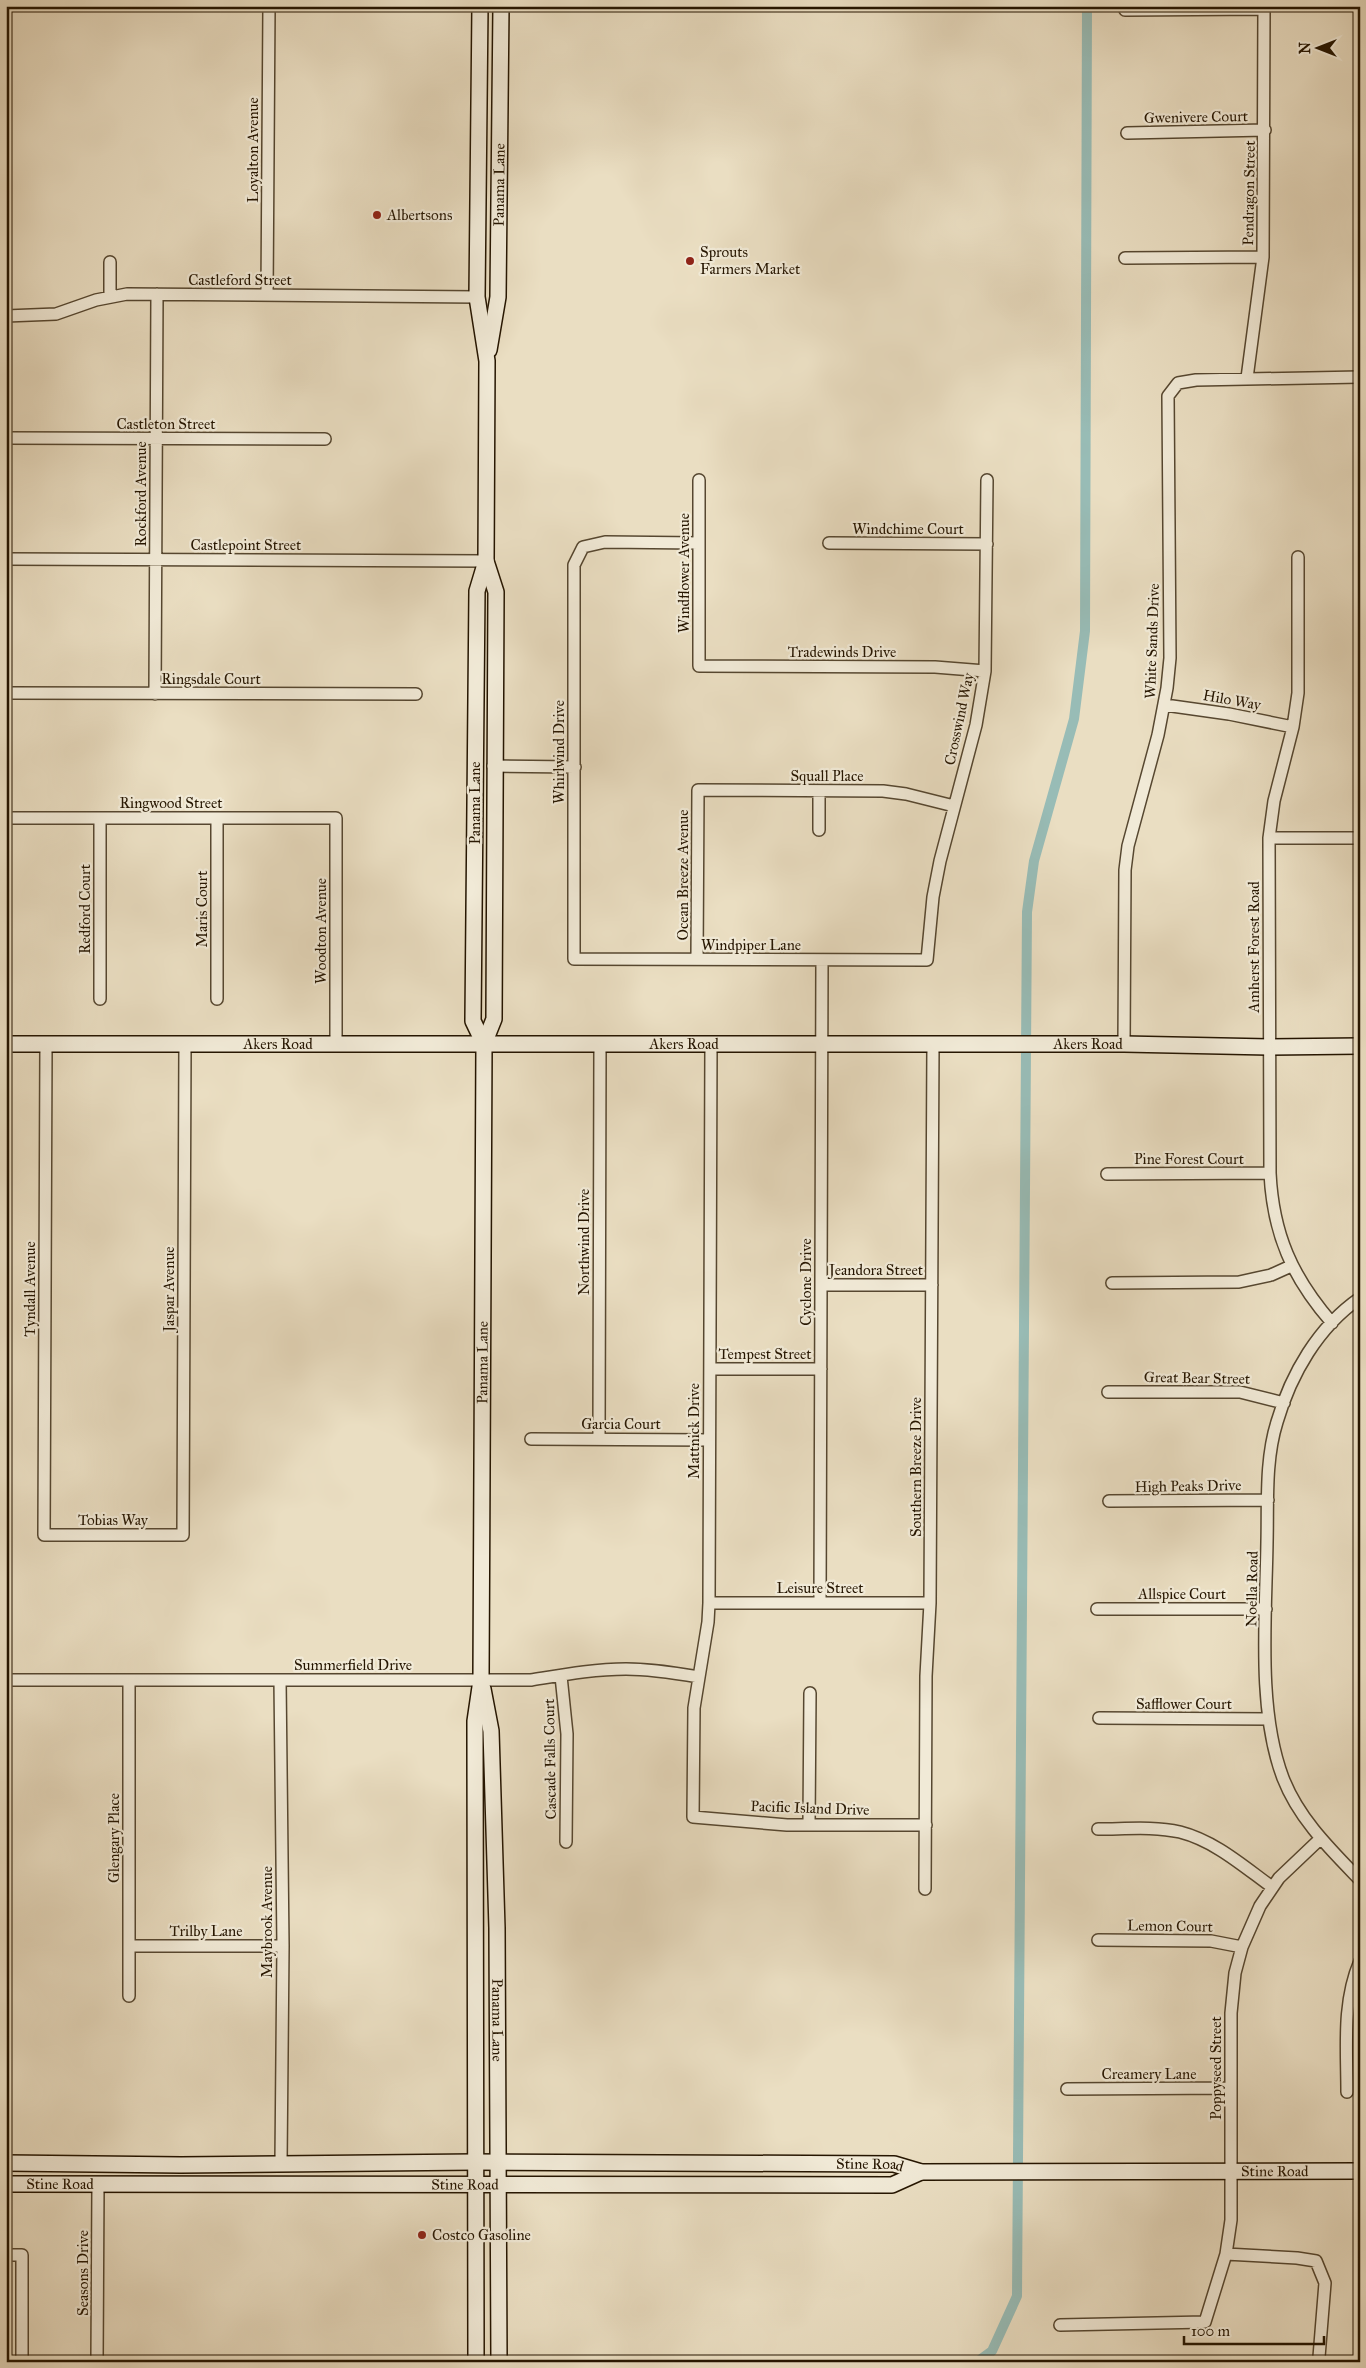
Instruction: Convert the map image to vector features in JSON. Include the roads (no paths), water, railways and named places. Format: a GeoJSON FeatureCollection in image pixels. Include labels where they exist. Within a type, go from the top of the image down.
{"type":"FeatureCollection","features":[{"type":"Feature","properties":{"kind":"main road","name":"Panama Lane"},"geometry":{"type":"LineString","coordinates":[[477,297],[480,6]]}},
{"type":"Feature","properties":{"kind":"main road","name":"Panama Lane"},"geometry":{"type":"LineString","coordinates":[[484,1044],[474,1021],[477,591],[486,561],[488,354],[498,297],[501,6]]}},
{"type":"Feature","properties":{"kind":"main road"},"geometry":{"type":"LineString","coordinates":[[477,297],[486,306],[488,354]]}},
{"type":"Feature","properties":{"kind":"main road","name":"Panama Lane"},"geometry":{"type":"LineString","coordinates":[[476,2362],[474,1722],[481,1680],[484,1044],[494,1019],[496,592],[486,561]]}},
{"type":"Feature","properties":{"kind":"main road"},"geometry":{"type":"LineString","coordinates":[[476,688],[485,756],[494,766]]}},
{"type":"Feature","properties":{"kind":"main road","name":"Akers Road"},"geometry":{"type":"LineString","coordinates":[[6,1044],[1124,1044],[1269,1047],[1360,1046]]}},
{"type":"Feature","properties":{"kind":"main road","name":"Panama Lane"},"geometry":{"type":"LineString","coordinates":[[481,1680],[492,1731],[497,1928],[499,2362]]}},
{"type":"Feature","properties":{"kind":"main road"},"geometry":{"type":"LineString","coordinates":[[474,1852],[484,1912],[497,1928]]}},
{"type":"Feature","properties":{"kind":"main road"},"geometry":{"type":"LineString","coordinates":[[474,1936],[486,1952],[497,2017]]}},
{"type":"Feature","properties":{"kind":"main road","name":"Stine Road"},"geometry":{"type":"LineString","coordinates":[[6,2163],[181,2165],[475,2162],[894,2164],[921,2172],[1030,2170],[1360,2171]]}},
{"type":"Feature","properties":{"kind":"main road"},"geometry":{"type":"LineString","coordinates":[[98,2184],[108,2173],[181,2165]]}},
{"type":"Feature","properties":{"kind":"main road","name":"Stine Road"},"geometry":{"type":"LineString","coordinates":[[6,2184],[892,2185],[921,2172]]}},
{"type":"Feature","properties":{"kind":"street","name":"Loyalton Avenue"},"geometry":{"type":"LineString","coordinates":[[267,295],[268,6]]}},
{"type":"Feature","properties":{"kind":"street"},"geometry":{"type":"LineString","coordinates":[[1125,10],[1264,8]]}},
{"type":"Feature","properties":{"kind":"street","name":"Pendragon Street"},"geometry":{"type":"LineString","coordinates":[[1247,378],[1263,257],[1264,8]]}},
{"type":"Feature","properties":{"kind":"street","name":"Gwenivere Court"},"geometry":{"type":"LineString","coordinates":[[1127,133],[1265,130]]}},
{"type":"Feature","properties":{"kind":"street"},"geometry":{"type":"LineString","coordinates":[[1125,258],[1263,257]]}},
{"type":"Feature","properties":{"kind":"street"},"geometry":{"type":"LineString","coordinates":[[110,262],[110,296]]}},
{"type":"Feature","properties":{"kind":"street","name":"Castleford Street"},"geometry":{"type":"LineString","coordinates":[[6,316],[56,314],[110,296],[157,294],[477,297]]}},
{"type":"Feature","properties":{"kind":"street","name":"Rockford Avenue"},"geometry":{"type":"LineString","coordinates":[[155,694],[157,294]]}},
{"type":"Feature","properties":{"kind":"street","name":"White Sands Drive"},"geometry":{"type":"LineString","coordinates":[[1124,1044],[1125,870],[1128,846],[1165,705],[1170,658],[1168,396],[1178,383],[1196,380],[1360,377]]}},
{"type":"Feature","properties":{"kind":"street","name":"Castleton Street"},"geometry":{"type":"LineString","coordinates":[[6,438],[325,440]]}},
{"type":"Feature","properties":{"kind":"street","name":"Windflower Avenue"},"geometry":{"type":"LineString","coordinates":[[699,666],[700,480]]}},
{"type":"Feature","properties":{"kind":"street","name":"Crosswind Way"},"geometry":{"type":"LineString","coordinates":[[928,960],[933,897],[954,806],[976,725],[985,671],[987,480]]}},
{"type":"Feature","properties":{"kind":"street","name":"Whirlwind Drive"},"geometry":{"type":"LineString","coordinates":[[574,959],[574,565],[583,547],[605,542],[699,543]]}},
{"type":"Feature","properties":{"kind":"street","name":"Windchime Court"},"geometry":{"type":"LineString","coordinates":[[829,543],[987,544]]}},
{"type":"Feature","properties":{"kind":"street","name":"Amherst Forest Road"},"geometry":{"type":"LineString","coordinates":[[1298,557],[1298,693],[1293,727],[1274,801],[1269,838],[1270,1173],[1274,1216],[1291,1266],[1314,1302],[1332,1323]]}},
{"type":"Feature","properties":{"kind":"street","name":"Castlepoint Street"},"geometry":{"type":"LineString","coordinates":[[6,559],[486,561]]}},
{"type":"Feature","properties":{"kind":"street","name":"Tradewinds Drive"},"geometry":{"type":"LineString","coordinates":[[699,666],[935,668],[985,671]]}},
{"type":"Feature","properties":{"kind":"street","name":"Ringsdale Court"},"geometry":{"type":"LineString","coordinates":[[6,693],[416,694]]}},
{"type":"Feature","properties":{"kind":"street","name":"Hilo Way"},"geometry":{"type":"LineString","coordinates":[[1165,705],[1229,714],[1293,727]]}},
{"type":"Feature","properties":{"kind":"street"},"geometry":{"type":"LineString","coordinates":[[494,766],[575,767]]}},
{"type":"Feature","properties":{"kind":"street","name":"Squall Place"},"geometry":{"type":"LineString","coordinates":[[698,790],[890,792],[924,797],[954,806]]}},
{"type":"Feature","properties":{"kind":"street","name":"Ocean Breeze Avenue"},"geometry":{"type":"LineString","coordinates":[[697,959],[698,790]]}},
{"type":"Feature","properties":{"kind":"street"},"geometry":{"type":"LineString","coordinates":[[819,791],[819,830]]}},
{"type":"Feature","properties":{"kind":"street","name":"Ringwood Street"},"geometry":{"type":"LineString","coordinates":[[6,818],[336,818]]}},
{"type":"Feature","properties":{"kind":"street","name":"Redford Court"},"geometry":{"type":"LineString","coordinates":[[100,818],[100,999]]}},
{"type":"Feature","properties":{"kind":"street","name":"Maris Court"},"geometry":{"type":"LineString","coordinates":[[217,818],[217,999]]}},
{"type":"Feature","properties":{"kind":"street","name":"Woodton Avenue"},"geometry":{"type":"LineString","coordinates":[[336,818],[336,1044]]}},
{"type":"Feature","properties":{"kind":"street"},"geometry":{"type":"LineString","coordinates":[[1269,838],[1360,838]]}},
{"type":"Feature","properties":{"kind":"street","name":"Windpiper Lane"},"geometry":{"type":"LineString","coordinates":[[574,959],[928,960]]}},
{"type":"Feature","properties":{"kind":"street","name":"Cyclone Drive"},"geometry":{"type":"LineString","coordinates":[[820,1603],[822,960]]}},
{"type":"Feature","properties":{"kind":"street","name":"Tyndall Avenue"},"geometry":{"type":"LineString","coordinates":[[44,1535],[46,1044]]}},
{"type":"Feature","properties":{"kind":"street","name":"Jaspar Avenue"},"geometry":{"type":"LineString","coordinates":[[183,1535],[185,1044]]}},
{"type":"Feature","properties":{"kind":"street","name":"Northwind Drive"},"geometry":{"type":"LineString","coordinates":[[598,1439],[600,1044]]}},
{"type":"Feature","properties":{"kind":"street","name":"Mattnick Drive"},"geometry":{"type":"LineString","coordinates":[[693,1817],[693,1719],[708,1622],[709,1603],[711,1044]]}},
{"type":"Feature","properties":{"kind":"street","name":"Southern Breeze Drive"},"geometry":{"type":"LineString","coordinates":[[925,1890],[926,1676],[930,1603],[933,1044]]}},
{"type":"Feature","properties":{"kind":"street","name":"Pine Forest Court"},"geometry":{"type":"LineString","coordinates":[[1107,1174],[1270,1173]]}},
{"type":"Feature","properties":{"kind":"street"},"geometry":{"type":"LineString","coordinates":[[1112,1283],[1239,1282],[1272,1274],[1291,1266]]}},
{"type":"Feature","properties":{"kind":"street","name":"Jeandora Street"},"geometry":{"type":"LineString","coordinates":[[821,1285],[932,1285]]}},
{"type":"Feature","properties":{"kind":"street","name":"Noella Road"},"geometry":{"type":"LineString","coordinates":[[1360,1298],[1332,1323],[1305,1358],[1284,1402],[1272,1440],[1268,1500],[1266,1609],[1266,1699],[1272,1740],[1284,1780],[1304,1818],[1320,1839],[1360,1880]]}},
{"type":"Feature","properties":{"kind":"street","name":"Tempest Street"},"geometry":{"type":"LineString","coordinates":[[710,1369],[821,1369]]}},
{"type":"Feature","properties":{"kind":"street","name":"Great Bear Street"},"geometry":{"type":"LineString","coordinates":[[1108,1392],[1240,1392],[1257,1394],[1284,1402]]}},
{"type":"Feature","properties":{"kind":"street","name":"Garcia Court"},"geometry":{"type":"LineString","coordinates":[[532,1439],[709,1440]]}},
{"type":"Feature","properties":{"kind":"street","name":"High Peaks Drive"},"geometry":{"type":"LineString","coordinates":[[1109,1501],[1268,1500]]}},
{"type":"Feature","properties":{"kind":"street","name":"Tobias Way"},"geometry":{"type":"LineString","coordinates":[[44,1535],[183,1535]]}},
{"type":"Feature","properties":{"kind":"street","name":"Leisure Street"},"geometry":{"type":"LineString","coordinates":[[709,1603],[930,1603]]}},
{"type":"Feature","properties":{"kind":"street","name":"Allspice Court"},"geometry":{"type":"LineString","coordinates":[[1097,1609],[1266,1609]]}},
{"type":"Feature","properties":{"kind":"street","name":"Summerfield Drive"},"geometry":{"type":"LineString","coordinates":[[6,1680],[531,1680],[626,1669],[699,1677]]}},
{"type":"Feature","properties":{"kind":"street","name":"Cascade Falls Court"},"geometry":{"type":"LineString","coordinates":[[561,1676],[567,1734],[566,1842]]}},
{"type":"Feature","properties":{"kind":"street","name":"Glengary Place"},"geometry":{"type":"LineString","coordinates":[[129,1680],[129,1996]]}},
{"type":"Feature","properties":{"kind":"street","name":"Maybrook Avenue"},"geometry":{"type":"LineString","coordinates":[[280,1680],[283,1946],[281,2163]]}},
{"type":"Feature","properties":{"kind":"street"},"geometry":{"type":"LineString","coordinates":[[809,1825],[810,1693]]}},
{"type":"Feature","properties":{"kind":"street","name":"Safflower Court"},"geometry":{"type":"LineString","coordinates":[[1099,1718],[1269,1719]]}},
{"type":"Feature","properties":{"kind":"street","name":"Pacific Island Drive"},"geometry":{"type":"LineString","coordinates":[[693,1817],[809,1825],[926,1825]]}},
{"type":"Feature","properties":{"kind":"street"},"geometry":{"type":"LineString","coordinates":[[1098,1829],[1162,1830],[1198,1838],[1228,1854],[1272,1887]]}},
{"type":"Feature","properties":{"kind":"street","name":"Poppyseed Street"},"geometry":{"type":"LineString","coordinates":[[1060,2325],[1204,2322],[1226,2254],[1231,2220],[1232,1994],[1242,1947],[1260,1906],[1272,1887],[1294,1862],[1320,1839]]}},
{"type":"Feature","properties":{"kind":"street","name":"Lemon Court"},"geometry":{"type":"LineString","coordinates":[[1098,1940],[1211,1941],[1242,1947]]}},
{"type":"Feature","properties":{"kind":"street","name":"Trilby Lane"},"geometry":{"type":"LineString","coordinates":[[129,1946],[283,1946]]}},
{"type":"Feature","properties":{"kind":"street"},"geometry":{"type":"LineString","coordinates":[[1347,2092],[1347,2010],[1349,1992],[1360,1961]]}},
{"type":"Feature","properties":{"kind":"street","name":"Creamery Lane"},"geometry":{"type":"LineString","coordinates":[[1066,2089],[1231,2088]]}},
{"type":"Feature","properties":{"kind":"street","name":"Seasons Drive"},"geometry":{"type":"LineString","coordinates":[[97,2362],[98,2184]]}},
{"type":"Feature","properties":{"kind":"street"},"geometry":{"type":"LineString","coordinates":[[6,2254],[22,2254],[22,2362]]}},
{"type":"Feature","properties":{"kind":"street"},"geometry":{"type":"LineString","coordinates":[[1226,2254],[1297,2258],[1316,2261],[1325,2283],[1319,2358]]}},
{"type":"Feature","properties":{"kind":"waterway"},"geometry":{"type":"LineString","coordinates":[[977,2362],[992,2351],[1017,2296],[1027,912],[1034,861],[1074,719],[1085,631],[1087,6]]}},
{"type":"Feature","properties":{"kind":"place","name":"Albertsons"},"geometry":{"type":"Point","coordinates":[377,215]}},
{"type":"Feature","properties":{"kind":"place","name":"Sprouts Farmers Market"},"geometry":{"type":"Point","coordinates":[690,261]}},
{"type":"Feature","properties":{"kind":"place","name":"Costco Gasoline"},"geometry":{"type":"Point","coordinates":[422,2235]}}]}
